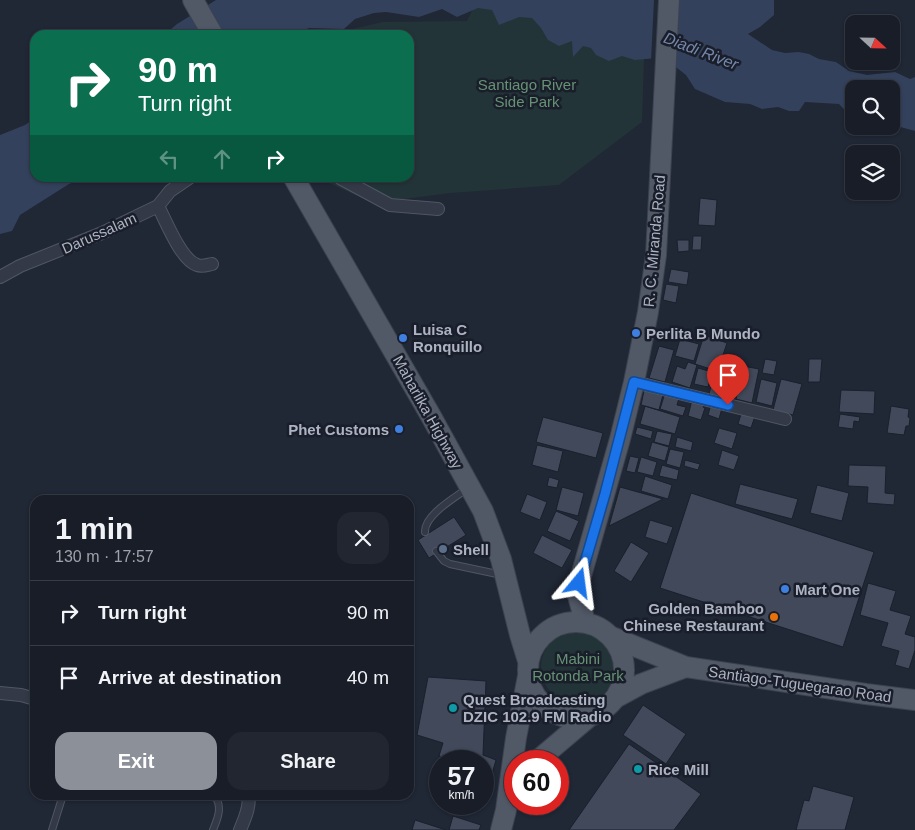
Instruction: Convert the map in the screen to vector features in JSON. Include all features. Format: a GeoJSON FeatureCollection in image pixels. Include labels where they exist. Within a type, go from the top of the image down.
{"type":"FeatureCollection","features":[{"type":"Feature","properties":{"kind":"main road"},"geometry":{"type":"LineString","coordinates":[[193,0],[210,30]]}},
{"type":"Feature","properties":{"kind":"main road","name":"R. C. Miranda Road"},"geometry":{"type":"LineString","coordinates":[[585,622],[578,596],[579,583],[605,494],[634,382],[648,312],[656,255],[669,0]]}},
{"type":"Feature","properties":{"kind":"main road","name":"Maharlika Highway"},"geometry":{"type":"LineString","coordinates":[[296,182],[427,410],[490,527],[506,576],[528,668],[515,750]]}},
{"type":"Feature","properties":{"kind":"main road"},"geometry":{"type":"LineString","coordinates":[[570,621],[585,622],[600,627],[612,637],[621,650],[625,666],[623,682],[617,697],[605,709],[590,716],[574,719],[557,715],[543,706],[533,692],[528,668],[534,646],[543,634],[555,626],[570,621]]}},
{"type":"Feature","properties":{"kind":"main road","name":"Santiago-Tuguegarao Road"},"geometry":{"type":"LineString","coordinates":[[612,637],[686,667],[915,700]]}},
{"type":"Feature","properties":{"kind":"main road","name":"Santiago-Tuguegarao Road"},"geometry":{"type":"LineString","coordinates":[[617,697],[641,684],[686,667]]}},
{"type":"Feature","properties":{"kind":"main road"},"geometry":{"type":"LineString","coordinates":[[550,750],[590,716]]}},
{"type":"Feature","properties":{"kind":"main road","name":"Maharlika Highway"},"geometry":{"type":"LineString","coordinates":[[501,830],[506,815]]}},
{"type":"Feature","properties":{"kind":"street","name":"Darussalam"},"geometry":{"type":"LineString","coordinates":[[0,277],[20,266],[102,233],[158,206],[170,191],[183,182]]}},
{"type":"Feature","properties":{"kind":"street"},"geometry":{"type":"LineString","coordinates":[[347,182],[390,205],[438,209]]}},
{"type":"Feature","properties":{"kind":"street"},"geometry":{"type":"LineString","coordinates":[[158,206],[178,245],[187,258],[194,265],[198,266],[212,264]]}},
{"type":"Feature","properties":{"kind":"street"},"geometry":{"type":"LineString","coordinates":[[634,382],[785,419]]}},
{"type":"Feature","properties":{"kind":"street"},"geometry":{"type":"LineString","coordinates":[[0,693],[30,698]]}},
{"type":"Feature","properties":{"kind":"street"},"geometry":{"type":"LineString","coordinates":[[240,830],[250,800]]}},
{"type":"Feature","properties":{"kind":"lane"},"geometry":{"type":"LineString","coordinates":[[425,532],[425,527],[430,517],[470,487]]}},
{"type":"Feature","properties":{"kind":"lane"},"geometry":{"type":"LineString","coordinates":[[436,551],[439,556],[450,564],[506,576]]}},
{"type":"Feature","properties":{"kind":"lane"},"geometry":{"type":"LineString","coordinates":[[52,830],[62,800]]}},
{"type":"Feature","properties":{"kind":"lane"},"geometry":{"type":"LineString","coordinates":[[213,830],[218,818],[218,800]]}},
{"type":"Feature","properties":{"kind":"green space","name":"Santiago River Side Park"},"geometry":{"type":"Polygon","coordinates":[[[477,0],[646,0],[642,122],[559,185],[451,193],[380,202],[364,199],[327,182],[414,182],[414,30],[347,30],[383,22],[467,21],[477,0]]]}},
{"type":"Feature","properties":{"kind":"green space","name":"Mabini Rotonda Park"},"geometry":{"type":"Polygon","coordinates":[[[578,630],[599,636],[609,646],[615,667],[609,688],[599,698],[578,704],[557,698],[547,688],[541,667],[547,646],[557,636],[578,630]]]}},
{"type":"Feature","properties":{"kind":"water","name":"Diadi River"},"geometry":{"type":"Polygon","coordinates":[[[216,0],[774,0],[774,15],[748,34],[772,50],[785,53],[799,52],[809,54],[819,59],[836,62],[845,70],[867,75],[895,72],[910,79],[915,77],[915,131],[900,127],[900,80],[845,80],[845,110],[839,104],[805,102],[799,111],[789,111],[778,107],[762,109],[750,104],[725,102],[695,89],[686,75],[677,68],[669,57],[635,60],[622,56],[609,61],[596,55],[591,48],[583,46],[573,57],[572,41],[559,46],[548,40],[532,18],[519,17],[499,25],[492,10],[478,8],[457,17],[442,9],[419,17],[386,12],[374,13],[355,19],[344,29],[170,30],[216,0]]]}},
{"type":"Feature","properties":{"kind":"water"},"geometry":{"type":"Polygon","coordinates":[[[30,122],[30,182],[74,182],[20,215],[12,231],[0,234],[0,135],[30,122]]]}},
{"type":"Feature","properties":{"kind":"pier"},"geometry":{"type":"Polygon","coordinates":[[[654,0],[678,0],[668,60],[651,61],[654,0]]]}},
{"type":"Feature","properties":{"kind":"building"},"geometry":{"type":"Polygon","coordinates":[[[700,198],[717,200],[715,226],[698,225],[700,198]]]}},
{"type":"Feature","properties":{"kind":"building"},"geometry":{"type":"Polygon","coordinates":[[[693,236],[702,236],[701,250],[692,250],[693,236]]]}},
{"type":"Feature","properties":{"kind":"building"},"geometry":{"type":"Polygon","coordinates":[[[677,240],[689,240],[689,251],[678,252],[677,240]]]}},
{"type":"Feature","properties":{"kind":"building"},"geometry":{"type":"Polygon","coordinates":[[[671,269],[689,272],[687,285],[668,282],[671,269]]]}},
{"type":"Feature","properties":{"kind":"building"},"geometry":{"type":"Polygon","coordinates":[[[666,284],[679,286],[676,303],[663,300],[666,284]]]}},
{"type":"Feature","properties":{"kind":"building"},"geometry":{"type":"Polygon","coordinates":[[[704,335],[727,343],[722,358],[730,360],[726,374],[695,364],[704,335]]]}},
{"type":"Feature","properties":{"kind":"building"},"geometry":{"type":"Polygon","coordinates":[[[680,339],[699,344],[694,361],[675,356],[680,339]]]}},
{"type":"Feature","properties":{"kind":"building"},"geometry":{"type":"Polygon","coordinates":[[[659,346],[674,350],[665,382],[649,378],[659,346]]]}},
{"type":"Feature","properties":{"kind":"building"},"geometry":{"type":"Polygon","coordinates":[[[765,359],[777,361],[774,375],[762,373],[765,359]]]}},
{"type":"Feature","properties":{"kind":"building"},"geometry":{"type":"Polygon","coordinates":[[[809,359],[822,359],[820,382],[808,382],[809,359]]]}},
{"type":"Feature","properties":{"kind":"building"},"geometry":{"type":"Polygon","coordinates":[[[688,362],[697,365],[690,388],[672,382],[677,366],[685,369],[688,362]]]}},
{"type":"Feature","properties":{"kind":"building"},"geometry":{"type":"Polygon","coordinates":[[[743,366],[759,369],[752,403],[736,399],[743,366]]]}},
{"type":"Feature","properties":{"kind":"building"},"geometry":{"type":"Polygon","coordinates":[[[698,368],[712,372],[708,387],[694,384],[698,368]]]}},
{"type":"Feature","properties":{"kind":"building"},"geometry":{"type":"Polygon","coordinates":[[[714,373],[739,378],[734,399],[725,396],[723,402],[708,399],[714,373]]]}},
{"type":"Feature","properties":{"kind":"building"},"geometry":{"type":"Polygon","coordinates":[[[761,379],[777,383],[772,406],[756,402],[761,379]]]}},
{"type":"Feature","properties":{"kind":"building"},"geometry":{"type":"Polygon","coordinates":[[[781,379],[802,384],[793,415],[773,410],[781,379]]]}},
{"type":"Feature","properties":{"kind":"building"},"geometry":{"type":"Polygon","coordinates":[[[645,386],[664,391],[659,410],[641,405],[645,386]]]}},
{"type":"Feature","properties":{"kind":"building"},"geometry":{"type":"Polygon","coordinates":[[[841,390],[875,391],[874,414],[839,412],[841,390]]]}},
{"type":"Feature","properties":{"kind":"building"},"geometry":{"type":"Polygon","coordinates":[[[665,393],[679,398],[677,405],[686,407],[683,416],[660,409],[665,393]]]}},
{"type":"Feature","properties":{"kind":"building"},"geometry":{"type":"Polygon","coordinates":[[[692,400],[704,404],[703,407],[705,408],[701,420],[688,416],[692,400]]]}},
{"type":"Feature","properties":{"kind":"building"},"geometry":{"type":"Polygon","coordinates":[[[711,404],[722,408],[719,419],[708,415],[711,404]]]}},
{"type":"Feature","properties":{"kind":"building"},"geometry":{"type":"Polygon","coordinates":[[[645,406],[680,417],[675,434],[640,424],[645,406]]]}},
{"type":"Feature","properties":{"kind":"building"},"geometry":{"type":"Polygon","coordinates":[[[891,406],[909,409],[909,426],[906,426],[904,435],[887,433],[891,406]]]}},
{"type":"Feature","properties":{"kind":"building"},"geometry":{"type":"Polygon","coordinates":[[[742,411],[755,416],[751,428],[738,424],[742,411]]]}},
{"type":"Feature","properties":{"kind":"building"},"geometry":{"type":"Polygon","coordinates":[[[840,414],[860,417],[859,422],[854,421],[853,429],[838,427],[840,414]]]}},
{"type":"Feature","properties":{"kind":"building"},"geometry":{"type":"Polygon","coordinates":[[[543,417],[603,433],[596,458],[536,442],[543,417]]]}},
{"type":"Feature","properties":{"kind":"building"},"geometry":{"type":"Polygon","coordinates":[[[637,427],[653,431],[651,439],[635,434],[637,427]]]}},
{"type":"Feature","properties":{"kind":"building"},"geometry":{"type":"Polygon","coordinates":[[[719,428],[737,433],[732,449],[714,443],[719,428]]]}},
{"type":"Feature","properties":{"kind":"building"},"geometry":{"type":"Polygon","coordinates":[[[657,431],[672,434],[669,446],[654,442],[657,431]]]}},
{"type":"Feature","properties":{"kind":"building"},"geometry":{"type":"Polygon","coordinates":[[[677,437],[693,442],[691,451],[675,447],[677,437]]]}},
{"type":"Feature","properties":{"kind":"building"},"geometry":{"type":"Polygon","coordinates":[[[652,442],[669,447],[665,461],[648,456],[652,442]]]}},
{"type":"Feature","properties":{"kind":"building"},"geometry":{"type":"Polygon","coordinates":[[[537,445],[563,451],[558,472],[532,465],[537,445]]]}},
{"type":"Feature","properties":{"kind":"building"},"geometry":{"type":"Polygon","coordinates":[[[670,449],[684,452],[680,468],[666,464],[670,449]]]}},
{"type":"Feature","properties":{"kind":"building"},"geometry":{"type":"Polygon","coordinates":[[[722,450],[739,456],[734,470],[718,465],[722,450]]]}},
{"type":"Feature","properties":{"kind":"building"},"geometry":{"type":"Polygon","coordinates":[[[630,456],[639,458],[635,473],[626,471],[630,456]]]}},
{"type":"Feature","properties":{"kind":"building"},"geometry":{"type":"Polygon","coordinates":[[[641,457],[657,462],[653,476],[637,472],[641,457]]]}},
{"type":"Feature","properties":{"kind":"building"},"geometry":{"type":"Polygon","coordinates":[[[685,460],[700,464],[698,470],[684,466],[685,460]]]}},
{"type":"Feature","properties":{"kind":"building"},"geometry":{"type":"Polygon","coordinates":[[[662,465],[679,470],[677,480],[659,476],[662,465]]]}},
{"type":"Feature","properties":{"kind":"building"},"geometry":{"type":"Polygon","coordinates":[[[849,465],[886,466],[885,493],[895,494],[894,505],[867,503],[868,487],[848,486],[849,465]]]}},
{"type":"Feature","properties":{"kind":"building"},"geometry":{"type":"Polygon","coordinates":[[[645,476],[672,485],[668,499],[641,491],[645,476]]]}},
{"type":"Feature","properties":{"kind":"building"},"geometry":{"type":"Polygon","coordinates":[[[549,477],[559,480],[557,488],[547,486],[549,477]]]}},
{"type":"Feature","properties":{"kind":"building"},"geometry":{"type":"Polygon","coordinates":[[[740,484],[798,499],[792,519],[735,504],[740,484]]]}},
{"type":"Feature","properties":{"kind":"building"},"geometry":{"type":"Polygon","coordinates":[[[817,485],[849,493],[842,521],[810,513],[817,485]]]}},
{"type":"Feature","properties":{"kind":"building"},"geometry":{"type":"Polygon","coordinates":[[[562,487],[584,493],[578,516],[556,510],[562,487]]]}},
{"type":"Feature","properties":{"kind":"building"},"geometry":{"type":"Polygon","coordinates":[[[620,487],[663,499],[609,526],[620,487]]]}},
{"type":"Feature","properties":{"kind":"building"},"geometry":{"type":"Polygon","coordinates":[[[691,493],[874,552],[843,647],[660,588],[691,493]]]}},
{"type":"Feature","properties":{"kind":"building"},"geometry":{"type":"Polygon","coordinates":[[[527,494],[547,502],[540,520],[520,512],[527,494]]]}},
{"type":"Feature","properties":{"kind":"building"},"geometry":{"type":"Polygon","coordinates":[[[556,511],[579,521],[570,541],[547,531],[556,511]]]}},
{"type":"Feature","properties":{"kind":"building"},"geometry":{"type":"Polygon","coordinates":[[[454,517],[466,535],[429,558],[418,540],[454,517]]]}},
{"type":"Feature","properties":{"kind":"building"},"geometry":{"type":"Polygon","coordinates":[[[650,520],[673,527],[667,544],[645,537],[650,520]]]}},
{"type":"Feature","properties":{"kind":"building"},"geometry":{"type":"Polygon","coordinates":[[[542,535],[572,550],[562,568],[533,553],[542,535]]]}},
{"type":"Feature","properties":{"kind":"building"},"geometry":{"type":"Polygon","coordinates":[[[631,542],[649,553],[631,582],[614,571],[631,542]]]}},
{"type":"Feature","properties":{"kind":"building"},"geometry":{"type":"Polygon","coordinates":[[[868,583],[896,591],[890,610],[911,616],[905,634],[915,637],[915,650],[909,669],[895,665],[899,651],[881,646],[888,623],[860,615],[868,583]]]}},
{"type":"Feature","properties":{"kind":"building","name":"Quest Broadcasting DZIC 102.9 FM Radio"},"geometry":{"type":"Polygon","coordinates":[[[428,677],[486,681],[483,750],[441,750],[443,743],[417,735],[428,677]]]}},
{"type":"Feature","properties":{"kind":"building"},"geometry":{"type":"Polygon","coordinates":[[[643,705],[686,734],[666,764],[623,735],[643,705]]]}},
{"type":"Feature","properties":{"kind":"building","name":"Rice Mill"},"geometry":{"type":"Polygon","coordinates":[[[629,744],[701,794],[674,830],[569,830],[629,744]]]}},
{"type":"Feature","properties":{"kind":"building"},"geometry":{"type":"Polygon","coordinates":[[[813,786],[854,797],[845,830],[796,830],[804,800],[809,801],[813,786]]]}},
{"type":"Feature","properties":{"kind":"building"},"geometry":{"type":"Polygon","coordinates":[[[453,816],[481,825],[479,830],[449,830],[453,816]]]}},
{"type":"Feature","properties":{"kind":"building"},"geometry":{"type":"Polygon","coordinates":[[[415,820],[446,830],[412,830],[415,820]]]}},
{"type":"Feature","properties":{"kind":"place","name":"Perlita B Mundo"},"geometry":{"type":"Point","coordinates":[636,333]}},
{"type":"Feature","properties":{"kind":"place","name":"Luisa C Ronquillo"},"geometry":{"type":"Point","coordinates":[403,338]}},
{"type":"Feature","properties":{"kind":"place","name":"Phet Customs"},"geometry":{"type":"Point","coordinates":[399,429]}},
{"type":"Feature","properties":{"kind":"place","name":"Shell"},"geometry":{"type":"Point","coordinates":[443,549]}},
{"type":"Feature","properties":{"kind":"place","name":"Mart One"},"geometry":{"type":"Point","coordinates":[785,589]}},
{"type":"Feature","properties":{"kind":"place","name":"Golden Bamboo Chinese Restaurant"},"geometry":{"type":"Point","coordinates":[774,617]}},
{"type":"Feature","properties":{"kind":"place","name":"Quest Broadcasting DZIC 102.9 FM Radio"},"geometry":{"type":"Point","coordinates":[453,708]}},
{"type":"Feature","properties":{"kind":"place","name":"Rice Mill"},"geometry":{"type":"Point","coordinates":[638,769]}},
{"type":"Feature","properties":{"kind":"route"},"geometry":{"type":"LineString","coordinates":[[579,583],[605,494],[634,382],[728,405]]}}]}
